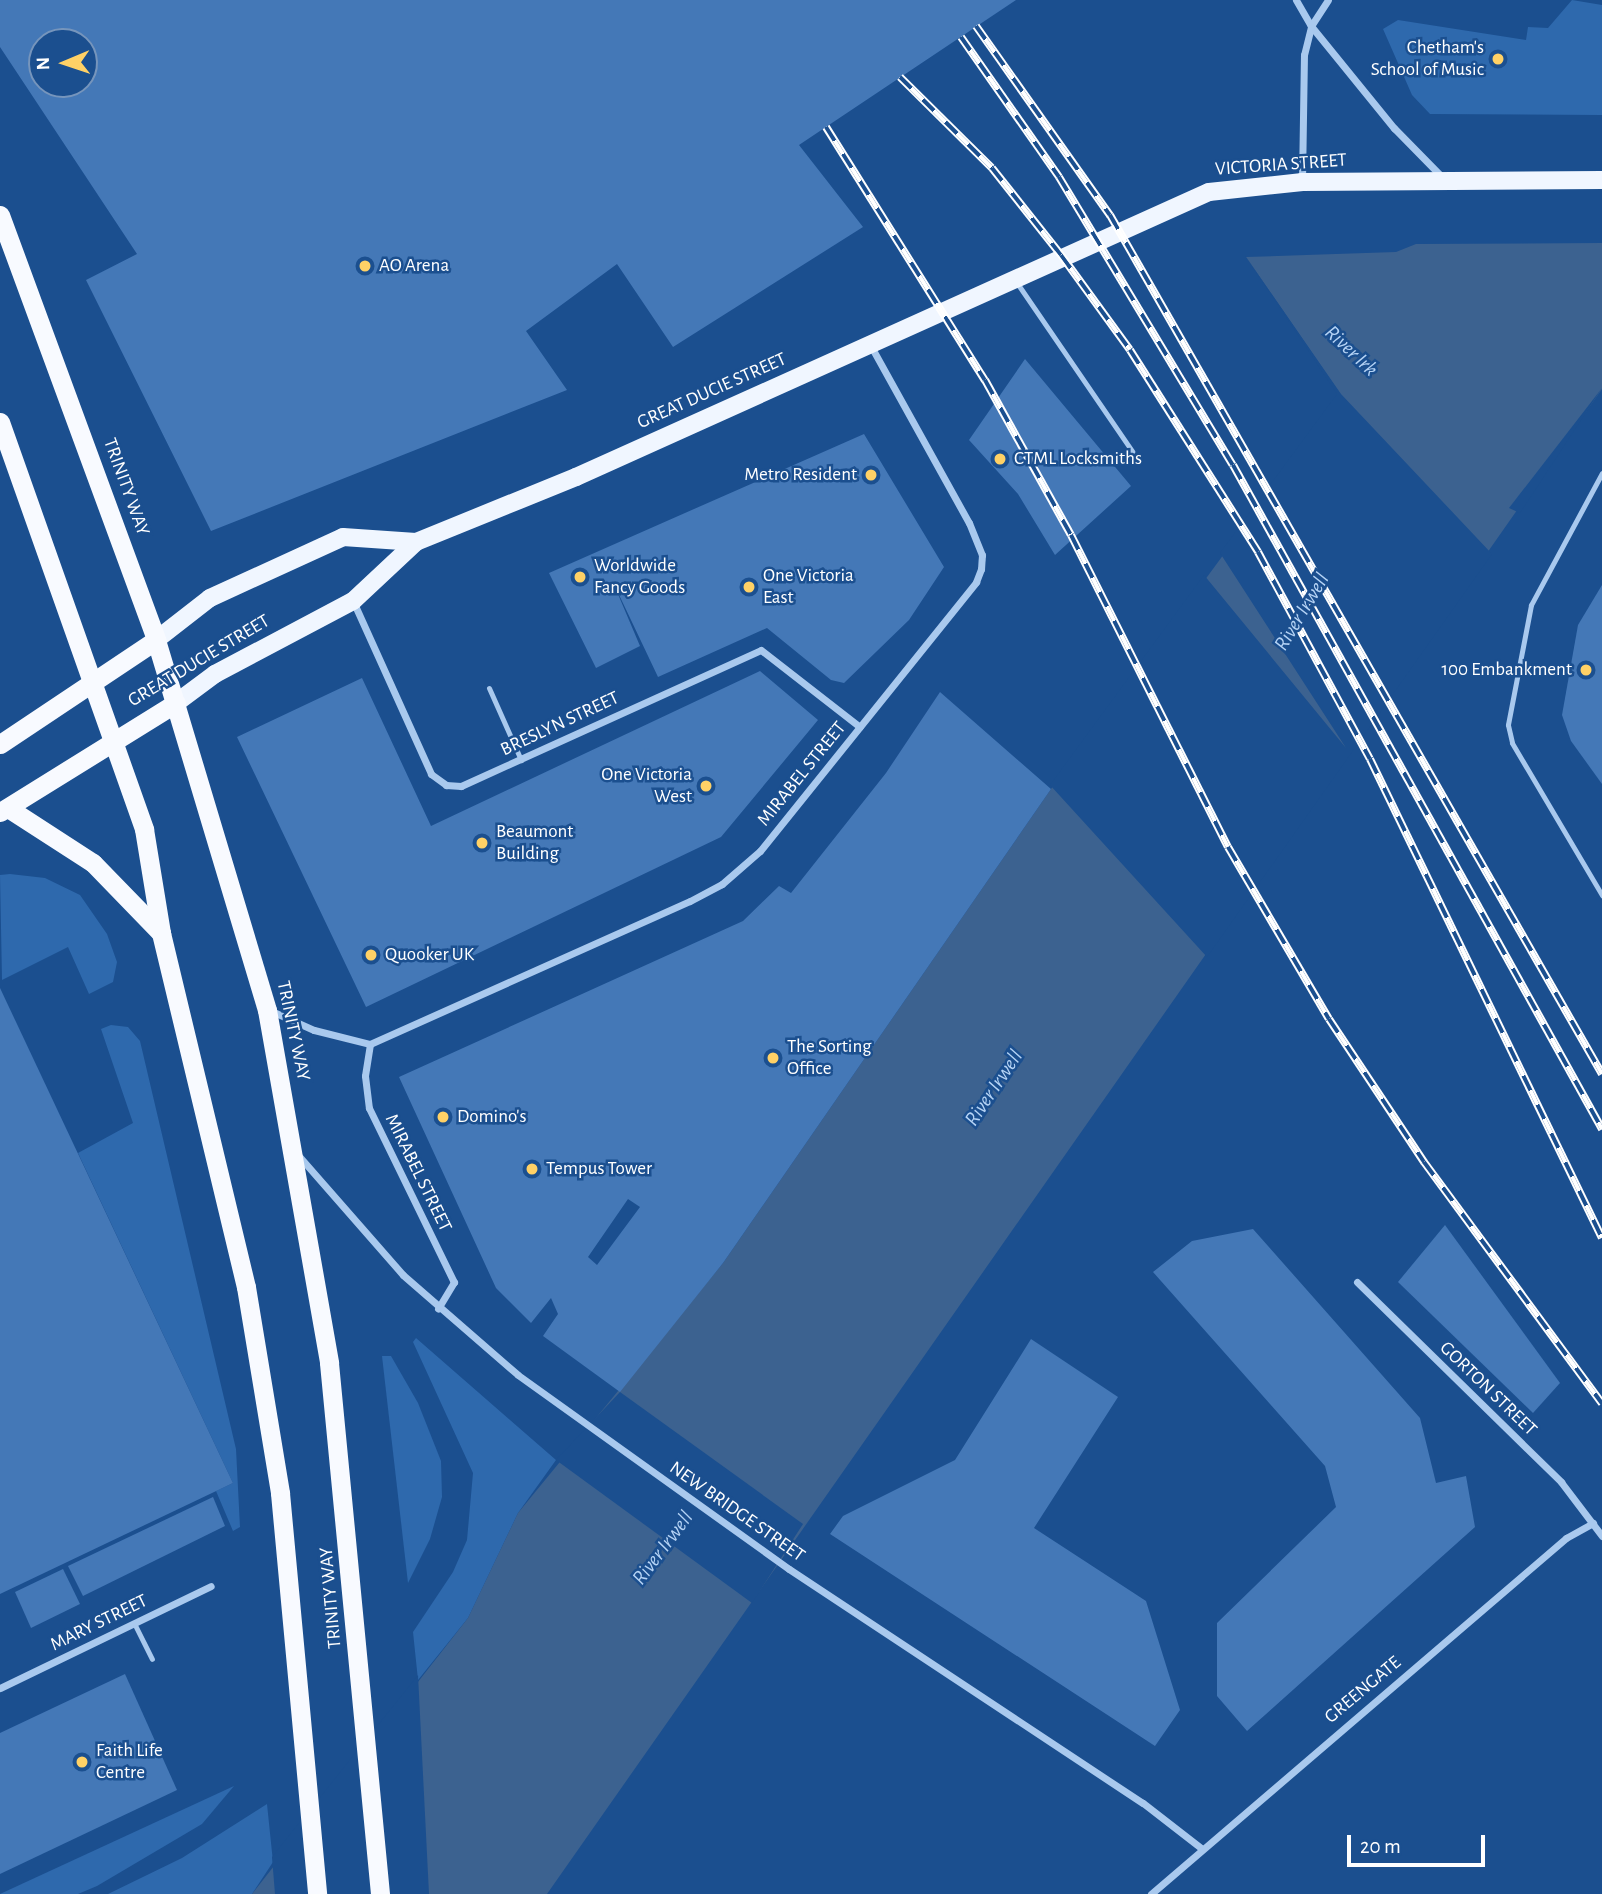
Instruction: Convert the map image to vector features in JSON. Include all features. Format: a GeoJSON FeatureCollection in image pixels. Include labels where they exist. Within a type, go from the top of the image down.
{"type":"FeatureCollection","features":[{"type":"Feature","properties":{"kind":"highway","name":"TRINITY WAY"},"geometry":{"type":"LineString","coordinates":[[0,215],[156,640],[267,1010],[320,1299],[351,1556],[380,1894]]}},
{"type":"Feature","properties":{"kind":"highway"},"geometry":{"type":"LineString","coordinates":[[0,422],[144,829],[161,933],[246,1287],[271,1414],[288,1568],[317,1894]]}},
{"type":"Feature","properties":{"kind":"highway","name":"GREAT DUCIE STREET"},"geometry":{"type":"LineString","coordinates":[[0,744],[156,640]]}},
{"type":"Feature","properties":{"kind":"highway","name":"GREAT DUCIE STREET"},"geometry":{"type":"LineString","coordinates":[[4,810],[111,739],[176,703]]}},
{"type":"Feature","properties":{"kind":"highway"},"geometry":{"type":"LineString","coordinates":[[4,810],[93,863],[161,933]]}},
{"type":"Feature","properties":{"kind":"main road","name":"VICTORIA STREET"},"geometry":{"type":"LineString","coordinates":[[871,345],[1013,277],[1209,192],[1302,182],[1602,180]]}},
{"type":"Feature","properties":{"kind":"main road","name":"GREAT DUCIE STREET"},"geometry":{"type":"LineString","coordinates":[[176,703],[215,674],[353,601],[415,542],[871,345]]}},
{"type":"Feature","properties":{"kind":"main road","name":"GREAT DUCIE STREET"},"geometry":{"type":"LineString","coordinates":[[156,640],[210,598],[343,537],[415,542]]}},
{"type":"Feature","properties":{"kind":"street"},"geometry":{"type":"LineString","coordinates":[[1297,0],[1311,26],[1394,128],[1445,179]]}},
{"type":"Feature","properties":{"kind":"street"},"geometry":{"type":"LineString","coordinates":[[1302,182],[1304,55],[1311,26],[1328,0]]}},
{"type":"Feature","properties":{"kind":"street","name":"MIRABEL STREET"},"geometry":{"type":"LineString","coordinates":[[438,1309],[454,1282],[369,1108],[365,1076],[370,1044],[722,884],[760,851],[976,582],[982,555],[871,345]]}},
{"type":"Feature","properties":{"kind":"street","name":"BRESLYN STREET"},"geometry":{"type":"LineString","coordinates":[[353,601],[431,774],[446,785],[461,786],[761,650],[860,727]]}},
{"type":"Feature","properties":{"kind":"street"},"geometry":{"type":"LineString","coordinates":[[267,1010],[314,1031],[370,1044]]}},
{"type":"Feature","properties":{"kind":"street","name":"NEW BRIDGE STREET"},"geometry":{"type":"LineString","coordinates":[[295,1152],[438,1309],[576,1417],[789,1569],[1143,1803],[1201,1848]]}},
{"type":"Feature","properties":{"kind":"street","name":"GORTON STREET"},"geometry":{"type":"LineString","coordinates":[[1357,1282],[1560,1482],[1602,1536]]}},
{"type":"Feature","properties":{"kind":"street","name":"GREENGATE"},"geometry":{"type":"LineString","coordinates":[[1151,1894],[1201,1848],[1566,1538],[1593,1523]]}},
{"type":"Feature","properties":{"kind":"street","name":"MARY STREET"},"geometry":{"type":"LineString","coordinates":[[0,1688],[211,1586]]}},
{"type":"Feature","properties":{"kind":"lane"},"geometry":{"type":"LineString","coordinates":[[1013,277],[1132,451]]}},
{"type":"Feature","properties":{"kind":"lane"},"geometry":{"type":"LineString","coordinates":[[1602,473],[1531,605],[1508,725],[1512,743],[1602,895]]}},
{"type":"Feature","properties":{"kind":"lane"},"geometry":{"type":"LineString","coordinates":[[489,688],[521,760]]}},
{"type":"Feature","properties":{"kind":"lane"},"geometry":{"type":"LineString","coordinates":[[1593,1523],[1602,1523]]}},
{"type":"Feature","properties":{"kind":"lane"},"geometry":{"type":"LineString","coordinates":[[135,1623],[152,1659]]}},
{"type":"Feature","properties":{"kind":"shaded area","name":"Chetham's School of Music"},"geometry":{"type":"Polygon","coordinates":[[[1572,0],[1602,5],[1602,115],[1430,114],[1412,95],[1383,29],[1398,20],[1526,40],[1528,27],[1548,28],[1572,0]]]}},
{"type":"Feature","properties":{"kind":"shaded area"},"geometry":{"type":"Polygon","coordinates":[[[0,875],[45,878],[80,895],[107,934],[117,962],[113,982],[89,994],[68,947],[2,980],[0,875]]]}},
{"type":"Feature","properties":{"kind":"shaded area"},"geometry":{"type":"Polygon","coordinates":[[[111,1025],[128,1027],[140,1041],[236,1449],[240,1527],[233,1531],[216,1491],[233,1483],[78,1153],[133,1123],[101,1029],[111,1025]]]}},
{"type":"Feature","properties":{"kind":"shaded area"},"geometry":{"type":"Polygon","coordinates":[[[416,1338],[556,1460],[518,1513],[468,1618],[418,1680],[413,1632],[453,1572],[467,1540],[473,1473],[413,1342],[416,1338]]]}},
{"type":"Feature","properties":{"kind":"shaded area"},"geometry":{"type":"Polygon","coordinates":[[[382,1356],[391,1356],[418,1403],[441,1461],[442,1497],[430,1539],[408,1583],[382,1356]]]}},
{"type":"Feature","properties":{"kind":"shaded area"},"geometry":{"type":"Polygon","coordinates":[[[234,1786],[202,1824],[97,1886],[78,1894],[0,1894],[234,1786]]]}},
{"type":"Feature","properties":{"kind":"shaded area"},"geometry":{"type":"Polygon","coordinates":[[[267,1804],[273,1862],[252,1894],[108,1894],[182,1858],[267,1804]]]}},
{"type":"Feature","properties":{"kind":"water"},"geometry":{"type":"Polygon","coordinates":[[[1602,243],[1602,389],[547,1894],[252,1894],[468,1618],[518,1513],[723,1263],[1051,789],[1341,395],[1246,257],[1396,252],[1416,244],[1602,243]]]}},
{"type":"Feature","properties":{"kind":"pier"},"geometry":{"type":"Polygon","coordinates":[[[1244,254],[1341,394],[1492,554],[1207,957],[1050,785],[1204,575],[1346,748],[1220,553],[1337,394],[1244,254]]]}},
{"type":"Feature","properties":{"kind":"pier"},"geometry":{"type":"Polygon","coordinates":[[[1602,388],[1520,513],[1509,508],[1602,388]]]}},
{"type":"Feature","properties":{"kind":"pier"},"geometry":{"type":"Polygon","coordinates":[[[620,1392],[803,1524],[752,1603],[556,1460],[620,1392]]]}},
{"type":"Feature","properties":{"kind":"pier"},"geometry":{"type":"Polygon","coordinates":[[[418,1675],[429,1894],[275,1894],[272,1857],[418,1675]]]}},
{"type":"Feature","properties":{"kind":"building","name":"AO Arena"},"geometry":{"type":"Polygon","coordinates":[[[0,0],[1016,0],[799,145],[863,227],[673,347],[617,264],[526,331],[567,390],[211,531],[86,280],[137,254],[34,98],[98,98],[98,28],[28,28],[28,89],[0,47],[0,0]]]}},
{"type":"Feature","properties":{"kind":"building"},"geometry":{"type":"Polygon","coordinates":[[[1025,359],[1131,486],[1055,555],[1018,494],[969,440],[1025,359]]]}},
{"type":"Feature","properties":{"kind":"building","name":"One Victoria East"},"geometry":{"type":"Polygon","coordinates":[[[864,434],[944,567],[909,620],[844,683],[831,680],[767,628],[658,677],[612,580],[640,646],[596,668],[549,573],[864,434]]]}},
{"type":"Feature","properties":{"kind":"building","name":"100 Embankment"},"geometry":{"type":"Polygon","coordinates":[[[1602,585],[1602,784],[1571,741],[1562,715],[1578,625],[1602,585]]]}},
{"type":"Feature","properties":{"kind":"building","name":"Beaumont Building"},"geometry":{"type":"Polygon","coordinates":[[[760,671],[818,720],[721,837],[366,1007],[237,737],[362,678],[431,826],[760,671]]]}},
{"type":"Feature","properties":{"kind":"building"},"geometry":{"type":"Polygon","coordinates":[[[940,692],[1051,789],[723,1263],[620,1392],[543,1336],[558,1314],[551,1298],[531,1323],[496,1288],[399,1077],[743,921],[779,886],[791,893],[886,773],[940,692]],[[628,1199],[588,1257],[597,1265],[640,1207],[628,1199]]]}},
{"type":"Feature","properties":{"kind":"building"},"geometry":{"type":"Polygon","coordinates":[[[0,988],[233,1483],[0,1594],[0,988]]]}},
{"type":"Feature","properties":{"kind":"building"},"geometry":{"type":"Polygon","coordinates":[[[1445,1225],[1560,1383],[1533,1413],[1398,1282],[1445,1225]]]}},
{"type":"Feature","properties":{"kind":"building"},"geometry":{"type":"Polygon","coordinates":[[[1253,1229],[1420,1418],[1436,1483],[1466,1476],[1475,1527],[1247,1731],[1217,1696],[1217,1623],[1336,1507],[1325,1466],[1153,1272],[1192,1241],[1253,1229]]]}},
{"type":"Feature","properties":{"kind":"building"},"geometry":{"type":"Polygon","coordinates":[[[1031,1339],[1118,1397],[1034,1528],[1146,1601],[1180,1710],[1155,1746],[830,1534],[843,1516],[955,1460],[1031,1339]]]}},
{"type":"Feature","properties":{"kind":"building"},"geometry":{"type":"Polygon","coordinates":[[[213,1497],[225,1526],[83,1596],[68,1566],[213,1497]]]}},
{"type":"Feature","properties":{"kind":"building"},"geometry":{"type":"Polygon","coordinates":[[[63,1569],[80,1604],[31,1628],[15,1592],[63,1569]]]}},
{"type":"Feature","properties":{"kind":"building","name":"Faith Life Centre"},"geometry":{"type":"Polygon","coordinates":[[[125,1674],[177,1790],[0,1874],[0,1733],[125,1674]]]}},
{"type":"Feature","properties":{"kind":"railway"},"geometry":{"type":"LineString","coordinates":[[976,26],[1110,215],[1602,1074]]}},
{"type":"Feature","properties":{"kind":"railway"},"geometry":{"type":"LineString","coordinates":[[961,37],[1059,177],[1233,465],[1602,1129]]}},
{"type":"Feature","properties":{"kind":"railway"},"geometry":{"type":"LineString","coordinates":[[900,77],[992,168],[1061,255],[1130,350],[1258,552],[1370,759],[1602,1238]]}},
{"type":"Feature","properties":{"kind":"railway"},"geometry":{"type":"LineString","coordinates":[[826,127],[985,380],[1071,535],[1228,847],[1329,1019],[1424,1162],[1602,1403]]}},
{"type":"Feature","properties":{"kind":"place","name":"Chetham's School of Music"},"geometry":{"type":"Point","coordinates":[1498,59]}},
{"type":"Feature","properties":{"kind":"place","name":"AO Arena"},"geometry":{"type":"Point","coordinates":[365,266]}},
{"type":"Feature","properties":{"kind":"place","name":"CTML Locksmiths"},"geometry":{"type":"Point","coordinates":[1000,459]}},
{"type":"Feature","properties":{"kind":"place","name":"Metro Resident"},"geometry":{"type":"Point","coordinates":[871,475]}},
{"type":"Feature","properties":{"kind":"place","name":"Worldwide Fancy Goods"},"geometry":{"type":"Point","coordinates":[580,577]}},
{"type":"Feature","properties":{"kind":"place","name":"One Victoria East"},"geometry":{"type":"Point","coordinates":[749,587]}},
{"type":"Feature","properties":{"kind":"place","name":"100 Embankment"},"geometry":{"type":"Point","coordinates":[1586,670]}},
{"type":"Feature","properties":{"kind":"place","name":"One Victoria West"},"geometry":{"type":"Point","coordinates":[706,786]}},
{"type":"Feature","properties":{"kind":"place","name":"Beaumont Building"},"geometry":{"type":"Point","coordinates":[482,843]}},
{"type":"Feature","properties":{"kind":"place","name":"Quooker UK"},"geometry":{"type":"Point","coordinates":[371,955]}},
{"type":"Feature","properties":{"kind":"place","name":"The Sorting Office"},"geometry":{"type":"Point","coordinates":[773,1058]}},
{"type":"Feature","properties":{"kind":"place","name":"Domino's"},"geometry":{"type":"Point","coordinates":[443,1117]}},
{"type":"Feature","properties":{"kind":"place","name":"Tempus Tower"},"geometry":{"type":"Point","coordinates":[532,1169]}},
{"type":"Feature","properties":{"kind":"place","name":"Faith Life Centre"},"geometry":{"type":"Point","coordinates":[82,1762]}},
{"type":"Feature","properties":{"kind":"water label","name":"River Irk"},"geometry":{"type":"Point","coordinates":[1351,351]}},
{"type":"Feature","properties":{"kind":"water label","name":"River Irwell"},"geometry":{"type":"Point","coordinates":[1302,612]}},
{"type":"Feature","properties":{"kind":"water label","name":"River Irwell"},"geometry":{"type":"Point","coordinates":[994,1088]}},
{"type":"Feature","properties":{"kind":"water label","name":"River Irwell"},"geometry":{"type":"Point","coordinates":[663,1548]}}]}
